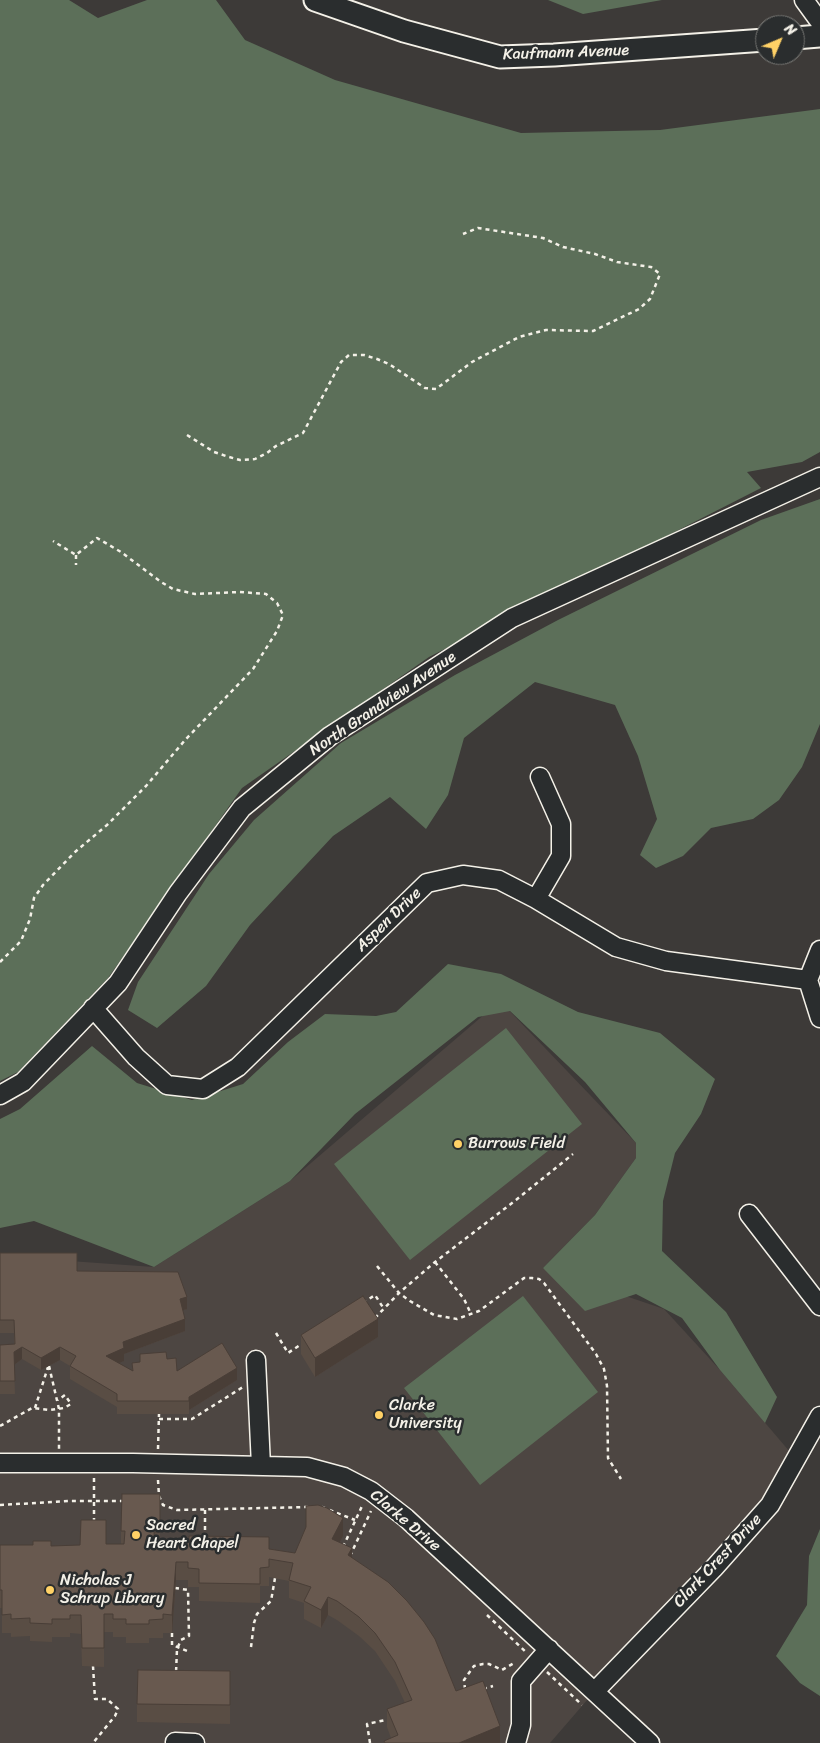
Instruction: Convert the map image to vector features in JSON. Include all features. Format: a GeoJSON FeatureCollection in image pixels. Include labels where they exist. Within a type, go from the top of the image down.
{"type":"FeatureCollection","features":[{"type":"Feature","properties":{"kind":"main road","name":"Kaufmann Avenue"},"geometry":{"type":"LineString","coordinates":[[315,0],[404,31],[500,57],[755,41]]}},
{"type":"Feature","properties":{"kind":"main road"},"geometry":{"type":"LineString","coordinates":[[805,37],[820,36]]}},
{"type":"Feature","properties":{"kind":"street"},"geometry":{"type":"LineString","coordinates":[[804,0],[820,22]]}},
{"type":"Feature","properties":{"kind":"street","name":"North Grandview Avenue"},"geometry":{"type":"LineString","coordinates":[[0,1095],[23,1082],[118,982],[178,892],[242,808],[330,736],[512,618],[820,477]]}},
{"type":"Feature","properties":{"kind":"street"},"geometry":{"type":"LineString","coordinates":[[536,899],[561,856],[561,824],[540,777]]}},
{"type":"Feature","properties":{"kind":"street","name":"Aspen Drive"},"geometry":{"type":"LineString","coordinates":[[93,1008],[136,1057],[167,1085],[203,1089],[238,1067],[427,883],[463,875],[498,880],[536,899],[616,947],[666,961],[808,980]]}},
{"type":"Feature","properties":{"kind":"street"},"geometry":{"type":"LineString","coordinates":[[820,950],[808,980],[820,1018]]}},
{"type":"Feature","properties":{"kind":"street"},"geometry":{"type":"LineString","coordinates":[[749,1214],[820,1306]]}},
{"type":"Feature","properties":{"kind":"street"},"geometry":{"type":"LineString","coordinates":[[256,1360],[261,1466]]}},
{"type":"Feature","properties":{"kind":"street","name":"Clark Crest Drive"},"geometry":{"type":"LineString","coordinates":[[595,1691],[714,1568],[770,1505],[820,1416]]}},
{"type":"Feature","properties":{"kind":"street","name":"Clarke Drive"},"geometry":{"type":"LineString","coordinates":[[0,1463],[307,1467],[344,1477],[371,1491],[406,1518],[650,1743]]}},
{"type":"Feature","properties":{"kind":"street"},"geometry":{"type":"LineString","coordinates":[[516,1743],[521,1725],[521,1681],[549,1649]]}},
{"type":"Feature","properties":{"kind":"street"},"geometry":{"type":"LineString","coordinates":[[176,1742],[195,1743]]}},
{"type":"Feature","properties":{"kind":"path"},"geometry":{"type":"LineString","coordinates":[[187,436],[222,454],[240,460],[255,459],[303,433],[341,362],[349,355],[364,355],[377,359],[389,364],[425,388],[436,389],[472,362],[518,337],[546,330],[593,331],[634,312],[650,299],[660,274],[651,267],[617,262],[595,254],[563,247],[542,238],[478,228],[463,234]]}},
{"type":"Feature","properties":{"kind":"path"},"geometry":{"type":"LineString","coordinates":[[0,962],[21,941],[30,919],[34,898],[44,885],[75,852],[107,825],[146,786],[186,739],[253,669],[277,631],[283,615],[277,603],[266,594],[240,592],[195,594],[174,590],[121,552],[97,538],[76,555]]}},
{"type":"Feature","properties":{"kind":"path"},"geometry":{"type":"LineString","coordinates":[[53,541],[76,555]]}},
{"type":"Feature","properties":{"kind":"path"},"geometry":{"type":"LineString","coordinates":[[76,555],[76,565]]}},
{"type":"Feature","properties":{"kind":"path"},"geometry":{"type":"LineString","coordinates":[[374,1319],[435,1262],[573,1154]]}},
{"type":"Feature","properties":{"kind":"path"},"geometry":{"type":"LineString","coordinates":[[435,1262],[464,1299],[471,1314]]}},
{"type":"Feature","properties":{"kind":"path"},"geometry":{"type":"LineString","coordinates":[[377,1266],[400,1293],[410,1301],[434,1315],[457,1320],[478,1311],[524,1278],[532,1278],[544,1283],[596,1354],[604,1369],[607,1386],[608,1458],[621,1479]]}},
{"type":"Feature","properties":{"kind":"path"},"geometry":{"type":"LineString","coordinates":[[359,1305],[375,1294],[384,1309]]}},
{"type":"Feature","properties":{"kind":"path"},"geometry":{"type":"LineString","coordinates":[[276,1332],[288,1353],[304,1342]]}},
{"type":"Feature","properties":{"kind":"path"},"geometry":{"type":"LineString","coordinates":[[35,1408],[49,1366],[58,1400],[59,1449]]}},
{"type":"Feature","properties":{"kind":"path"},"geometry":{"type":"LineString","coordinates":[[159,1419],[192,1419],[257,1378]]}},
{"type":"Feature","properties":{"kind":"path"},"geometry":{"type":"LineString","coordinates":[[0,1426],[32,1408],[50,1410],[59,1409],[71,1404],[65,1395],[58,1400]]}},
{"type":"Feature","properties":{"kind":"path"},"geometry":{"type":"LineString","coordinates":[[149,1449],[158,1449],[159,1414]]}},
{"type":"Feature","properties":{"kind":"path"},"geometry":{"type":"LineString","coordinates":[[94,1529],[95,1463]]}},
{"type":"Feature","properties":{"kind":"path"},"geometry":{"type":"LineString","coordinates":[[158,1480],[159,1496],[163,1504],[176,1510],[299,1508],[316,1506],[326,1507],[355,1520]]}},
{"type":"Feature","properties":{"kind":"path"},"geometry":{"type":"LineString","coordinates":[[152,1501],[161,1500]]}},
{"type":"Feature","properties":{"kind":"path"},"geometry":{"type":"LineString","coordinates":[[0,1505],[70,1501],[126,1501]]}},
{"type":"Feature","properties":{"kind":"path"},"geometry":{"type":"LineString","coordinates":[[340,1552],[363,1503],[372,1509],[347,1564]]}},
{"type":"Feature","properties":{"kind":"path"},"geometry":{"type":"LineString","coordinates":[[205,1509],[205,1545]]}},
{"type":"Feature","properties":{"kind":"path"},"geometry":{"type":"LineString","coordinates":[[251,1647],[257,1614],[271,1601],[275,1578]]}},
{"type":"Feature","properties":{"kind":"path"},"geometry":{"type":"LineString","coordinates":[[175,1588],[188,1590],[189,1636],[181,1640],[178,1648],[175,1679]]}},
{"type":"Feature","properties":{"kind":"path"},"geometry":{"type":"LineString","coordinates":[[172,1633],[172,1645],[190,1652]]}},
{"type":"Feature","properties":{"kind":"path"},"geometry":{"type":"LineString","coordinates":[[468,1694],[464,1687],[464,1680],[474,1666],[489,1664],[502,1670],[517,1662],[526,1652]]}},
{"type":"Feature","properties":{"kind":"path"},"geometry":{"type":"LineString","coordinates":[[93,1666],[95,1699],[107,1699],[118,1709],[115,1716],[93,1743]]}},
{"type":"Feature","properties":{"kind":"path"},"geometry":{"type":"LineString","coordinates":[[476,1691],[493,1686]]}},
{"type":"Feature","properties":{"kind":"path"},"geometry":{"type":"LineString","coordinates":[[370,1743],[367,1724],[393,1718]]}},
{"type":"Feature","properties":{"kind":"shaded area","name":"Clarke University"},"geometry":{"type":"Polygon","coordinates":[[[500,1001],[636,1143],[636,1158],[595,1215],[543,1268],[664,1309],[720,1370],[796,1459],[770,1505],[595,1691],[550,1743],[0,1743],[0,1256],[154,1267],[290,1181],[500,1001]]]}},
{"type":"Feature","properties":{"kind":"green space"},"geometry":{"type":"Polygon","coordinates":[[[0,0],[69,0],[98,18],[147,0],[216,0],[245,40],[335,80],[521,133],[660,130],[820,109],[820,452],[802,462],[747,472],[761,488],[429,657],[242,788],[108,978],[18,1072],[0,1081],[0,0]]]}},
{"type":"Feature","properties":{"kind":"green space"},"geometry":{"type":"Polygon","coordinates":[[[548,0],[662,0],[583,14],[548,0]]]}},
{"type":"Feature","properties":{"kind":"green space"},"geometry":{"type":"Polygon","coordinates":[[[820,499],[820,724],[802,767],[779,800],[753,819],[711,828],[683,856],[656,868],[640,855],[657,819],[638,756],[615,705],[535,682],[464,738],[448,795],[426,829],[390,797],[333,836],[250,925],[206,986],[157,1028],[128,1010],[138,982],[209,874],[254,820],[341,743],[455,675],[558,620],[761,520],[820,499]]]}},
{"type":"Feature","properties":{"kind":"green space"},"geometry":{"type":"Polygon","coordinates":[[[448,964],[501,974],[578,1012],[660,1033],[715,1079],[701,1114],[675,1153],[663,1201],[662,1251],[726,1312],[777,1397],[765,1423],[720,1370],[682,1318],[636,1294],[585,1311],[543,1268],[595,1215],[636,1158],[636,1143],[585,1082],[510,1011],[478,1017],[355,1114],[290,1181],[154,1267],[34,1221],[0,1228],[0,1119],[20,1109],[92,1046],[137,1083],[192,1100],[243,1084],[288,1042],[325,1014],[376,1016],[396,1012],[448,964]]]}},
{"type":"Feature","properties":{"kind":"green space","name":"Burrows Field"},"geometry":{"type":"Polygon","coordinates":[[[506,1028],[582,1124],[410,1260],[334,1164],[506,1028]]]}},
{"type":"Feature","properties":{"kind":"green space"},"geometry":{"type":"Polygon","coordinates":[[[523,1296],[598,1392],[480,1485],[404,1388],[523,1296]]]}},
{"type":"Feature","properties":{"kind":"green space"},"geometry":{"type":"Polygon","coordinates":[[[820,1529],[820,1696],[800,1683],[776,1656],[807,1605],[809,1556],[820,1529]]]}},
{"type":"Feature","properties":{"kind":"building"},"geometry":{"type":"Polygon","coordinates":[[[0,1253],[77,1253],[77,1271],[178,1272],[187,1297],[180,1299],[185,1319],[123,1342],[124,1348],[106,1356],[133,1371],[132,1363],[140,1362],[140,1354],[166,1352],[167,1359],[176,1358],[177,1371],[222,1343],[237,1368],[189,1397],[189,1401],[117,1401],[117,1394],[70,1366],[76,1356],[60,1347],[41,1358],[22,1347],[14,1352],[15,1381],[0,1381],[0,1345],[15,1344],[14,1320],[0,1320],[0,1253]]]}},
{"type":"Feature","properties":{"kind":"building"},"geometry":{"type":"Polygon","coordinates":[[[363,1296],[378,1319],[315,1358],[301,1335],[363,1296]]]}},
{"type":"Feature","properties":{"kind":"building"},"geometry":{"type":"Polygon","coordinates":[[[122,1494],[160,1494],[160,1532],[154,1532],[155,1545],[176,1546],[176,1542],[189,1542],[189,1536],[269,1537],[269,1549],[295,1553],[306,1527],[306,1506],[318,1505],[327,1508],[343,1518],[332,1539],[352,1548],[348,1555],[388,1582],[407,1601],[435,1639],[456,1691],[483,1681],[500,1726],[459,1743],[385,1743],[384,1741],[398,1735],[387,1709],[412,1700],[395,1662],[375,1633],[359,1617],[337,1601],[328,1597],[321,1610],[304,1601],[311,1587],[289,1580],[293,1563],[269,1559],[269,1567],[260,1568],[260,1584],[199,1583],[199,1569],[188,1568],[188,1562],[176,1562],[172,1615],[163,1614],[163,1619],[149,1620],[149,1624],[126,1624],[126,1619],[113,1619],[113,1614],[104,1614],[104,1648],[82,1648],[81,1615],[70,1615],[70,1619],[52,1619],[52,1624],[30,1623],[30,1618],[11,1619],[11,1614],[2,1615],[0,1545],[33,1545],[33,1541],[51,1541],[51,1546],[80,1545],[81,1520],[106,1520],[106,1544],[124,1544],[125,1531],[121,1531],[122,1494]]]}},
{"type":"Feature","properties":{"kind":"building"},"geometry":{"type":"Polygon","coordinates":[[[138,1670],[230,1671],[230,1705],[137,1704],[138,1670]]]}},
{"type":"Feature","properties":{"kind":"place","name":"Burrows Field"},"geometry":{"type":"Point","coordinates":[458,1144]}},
{"type":"Feature","properties":{"kind":"place","name":"Clarke University"},"geometry":{"type":"Point","coordinates":[379,1415]}},
{"type":"Feature","properties":{"kind":"place","name":"Sacred Heart Chapel"},"geometry":{"type":"Point","coordinates":[136,1535]}},
{"type":"Feature","properties":{"kind":"place","name":"Nicholas J Schrup Library"},"geometry":{"type":"Point","coordinates":[50,1590]}}]}
